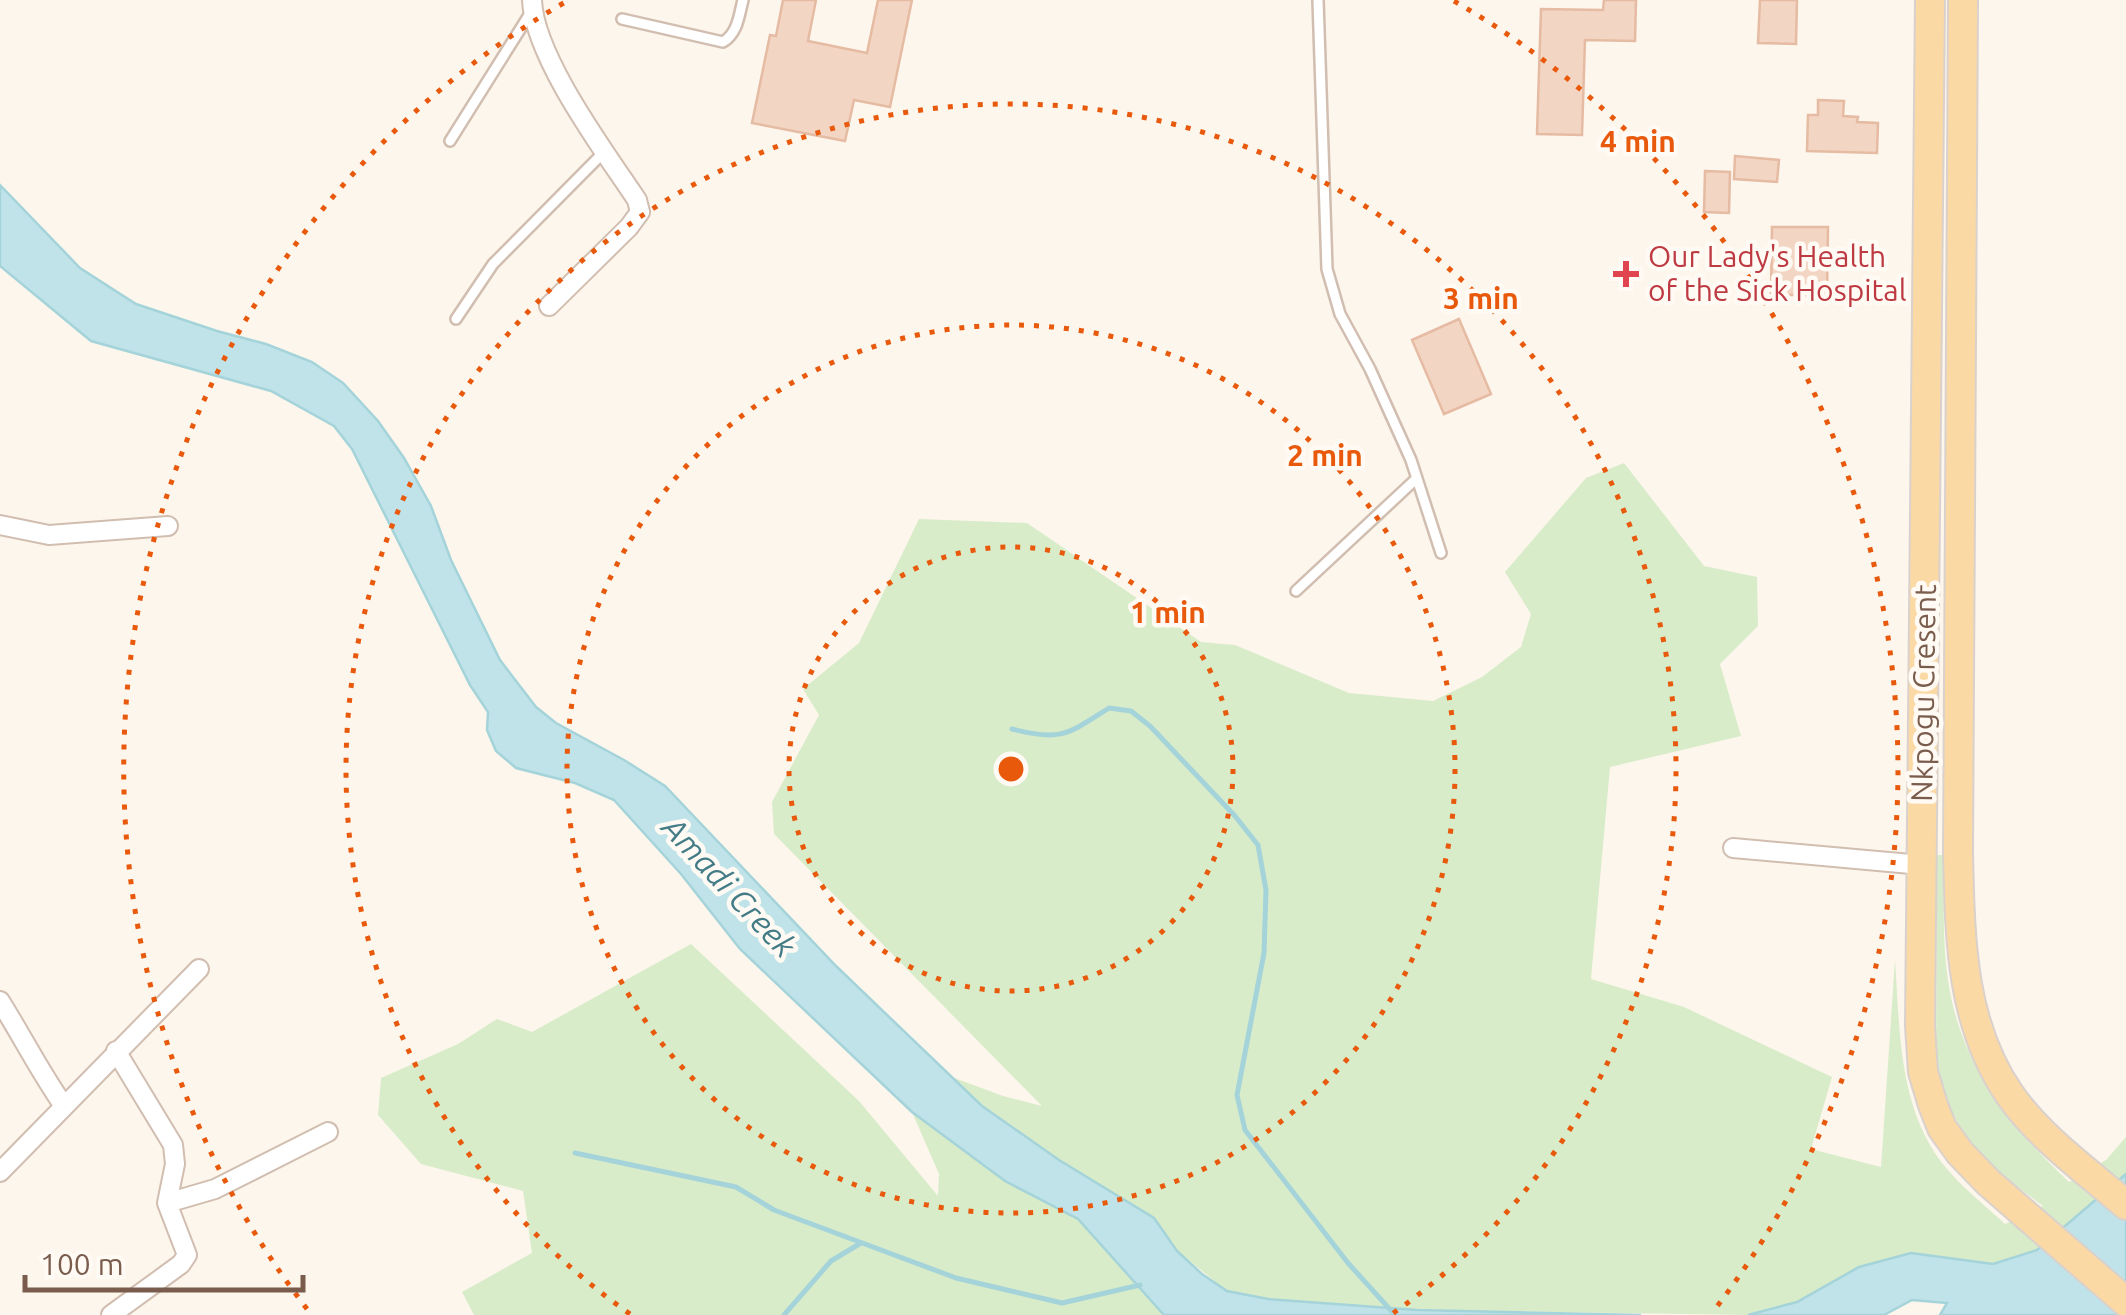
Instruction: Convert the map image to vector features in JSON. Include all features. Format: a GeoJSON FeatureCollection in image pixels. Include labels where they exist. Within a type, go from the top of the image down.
{"type":"FeatureCollection","features":[{"type":"Feature","properties":{"kind":"main road","name":"Nkpogu Cresent"},"geometry":{"type":"LineString","coordinates":[[1930,0],[1920,1026],[1924,1072],[1942,1128],[1960,1153],[2126,1302]]}},
{"type":"Feature","properties":{"kind":"main road","name":"Nkpogu Cresent"},"geometry":{"type":"LineString","coordinates":[[1963,0],[1960,946],[1971,1009],[2010,1096],[2046,1135],[2126,1205]]}},
{"type":"Feature","properties":{"kind":"street"},"geometry":{"type":"LineString","coordinates":[[532,5],[576,109],[637,200],[640,212],[630,227],[549,306]]}},
{"type":"Feature","properties":{"kind":"street"},"geometry":{"type":"LineString","coordinates":[[0,525],[48,535],[168,526]]}},
{"type":"Feature","properties":{"kind":"street"},"geometry":{"type":"LineString","coordinates":[[1732,848],[1922,865]]}},
{"type":"Feature","properties":{"kind":"street"},"geometry":{"type":"LineString","coordinates":[[0,1172],[198,968]]}},
{"type":"Feature","properties":{"kind":"street"},"geometry":{"type":"LineString","coordinates":[[0,1000],[64,1106]]}},
{"type":"Feature","properties":{"kind":"street"},"geometry":{"type":"LineString","coordinates":[[110,1315],[185,1260],[186,1248],[167,1203],[175,1164],[173,1145],[116,1051]]}},
{"type":"Feature","properties":{"kind":"street"},"geometry":{"type":"LineString","coordinates":[[167,1203],[215,1188],[328,1132]]}},
{"type":"Feature","properties":{"kind":"lane"},"geometry":{"type":"LineString","coordinates":[[622,19],[723,42],[736,28],[743,0]]}},
{"type":"Feature","properties":{"kind":"lane"},"geometry":{"type":"LineString","coordinates":[[1318,0],[1327,269],[1340,314],[1370,369],[1418,478],[1442,553]]}},
{"type":"Feature","properties":{"kind":"lane"},"geometry":{"type":"LineString","coordinates":[[450,142],[532,5]]}},
{"type":"Feature","properties":{"kind":"lane"},"geometry":{"type":"LineString","coordinates":[[456,319],[493,264],[604,152]]}},
{"type":"Feature","properties":{"kind":"lane"},"geometry":{"type":"LineString","coordinates":[[1296,592],[1418,478]]}},
{"type":"Feature","properties":{"kind":"green space"},"geometry":{"type":"Polygon","coordinates":[[[1624,463],[1704,566],[1757,577],[1758,626],[1720,664],[1741,736],[1610,767],[1591,979],[1684,1007],[1832,1077],[1811,1149],[1881,1167],[1895,960],[1901,1043],[1919,1123],[1948,1170],[2005,1224],[2043,1206],[2002,1174],[1970,1141],[1948,1102],[1941,1079],[1936,1051],[1937,855],[1944,855],[1948,980],[1964,1039],[1990,1092],[2026,1139],[2069,1182],[2106,1160],[2126,1137],[2126,1174],[2037,1250],[1993,1264],[1911,1253],[1859,1267],[1797,1302],[1748,1315],[1417,1310],[1268,1299],[1227,1291],[1177,1251],[1154,1218],[1059,1160],[982,1106],[949,1076],[1042,1106],[774,834],[772,802],[819,715],[803,689],[859,643],[919,519],[1027,523],[1201,642],[1235,645],[1349,693],[1433,701],[1482,677],[1521,647],[1531,614],[1505,572],[1586,478],[1624,463]]]}},
{"type":"Feature","properties":{"kind":"green space"},"geometry":{"type":"Polygon","coordinates":[[[691,944],[859,1101],[938,1196],[939,1174],[912,1112],[1005,1181],[1078,1219],[1164,1315],[474,1315],[462,1292],[532,1253],[523,1191],[421,1164],[378,1115],[381,1078],[458,1044],[497,1019],[532,1032],[691,944]]]}},
{"type":"Feature","properties":{"kind":"water","name":"Amadi Creek"},"geometry":{"type":"Polygon","coordinates":[[[0,185],[80,268],[136,304],[266,344],[312,362],[343,383],[378,421],[404,458],[431,506],[451,560],[500,660],[536,707],[556,723],[665,786],[836,966],[982,1106],[1059,1160],[1154,1218],[1177,1251],[1202,1274],[1227,1291],[1268,1299],[1417,1310],[1641,1315],[1164,1315],[1078,1219],[1005,1181],[912,1112],[740,949],[681,874],[614,800],[575,783],[516,768],[496,751],[487,730],[488,712],[470,685],[352,449],[334,426],[271,391],[91,341],[0,266],[0,185]]]}},
{"type":"Feature","properties":{"kind":"water"},"geometry":{"type":"Polygon","coordinates":[[[2126,1174],[2126,1315],[1940,1315],[1947,1303],[1912,1300],[1884,1315],[1748,1315],[1797,1302],[1859,1267],[1911,1253],[1993,1264],[2037,1250],[2126,1174]]]}},
{"type":"Feature","properties":{"kind":"building"},"geometry":{"type":"Polygon","coordinates":[[[783,0],[816,0],[808,41],[867,53],[878,0],[912,0],[890,107],[854,100],[845,141],[752,123],[770,35],[776,36],[783,0]]]}},
{"type":"Feature","properties":{"kind":"building"},"geometry":{"type":"Polygon","coordinates":[[[1604,0],[1636,0],[1635,41],[1585,40],[1582,135],[1537,134],[1541,9],[1603,10],[1604,0]]]}},
{"type":"Feature","properties":{"kind":"building"},"geometry":{"type":"Polygon","coordinates":[[[1760,0],[1797,0],[1796,44],[1758,43],[1760,0]]]}},
{"type":"Feature","properties":{"kind":"building"},"geometry":{"type":"Polygon","coordinates":[[[1818,100],[1844,101],[1843,116],[1858,117],[1857,122],[1878,123],[1877,153],[1807,151],[1808,115],[1818,115],[1818,100]]]}},
{"type":"Feature","properties":{"kind":"building"},"geometry":{"type":"Polygon","coordinates":[[[1735,156],[1779,160],[1777,182],[1734,179],[1735,156]]]}},
{"type":"Feature","properties":{"kind":"building"},"geometry":{"type":"Polygon","coordinates":[[[1705,171],[1730,172],[1729,213],[1704,212],[1705,171]]]}},
{"type":"Feature","properties":{"kind":"building"},"geometry":{"type":"Polygon","coordinates":[[[1772,227],[1828,227],[1827,295],[1771,295],[1772,227]]]}},
{"type":"Feature","properties":{"kind":"building"},"geometry":{"type":"Polygon","coordinates":[[[1459,319],[1491,394],[1444,414],[1412,340],[1459,319]]]}},
{"type":"Feature","properties":{"kind":"waterway"},"geometry":{"type":"LineString","coordinates":[[1012,729],[1053,735],[1073,729],[1109,708],[1131,711],[1150,726],[1258,845],[1266,890],[1264,953],[1237,1095],[1245,1130],[1348,1263],[1395,1315]]}},
{"type":"Feature","properties":{"kind":"waterway"},"geometry":{"type":"LineString","coordinates":[[575,1153],[736,1187],[774,1210],[956,1278],[1062,1303],[1140,1285]]}},
{"type":"Feature","properties":{"kind":"waterway"},"geometry":{"type":"LineString","coordinates":[[784,1315],[831,1261],[861,1243]]}},
{"type":"Feature","properties":{"kind":"place","name":"Our Lady's Health of the Sick Hospital"},"geometry":{"type":"Point","coordinates":[1626,274]}}]}
